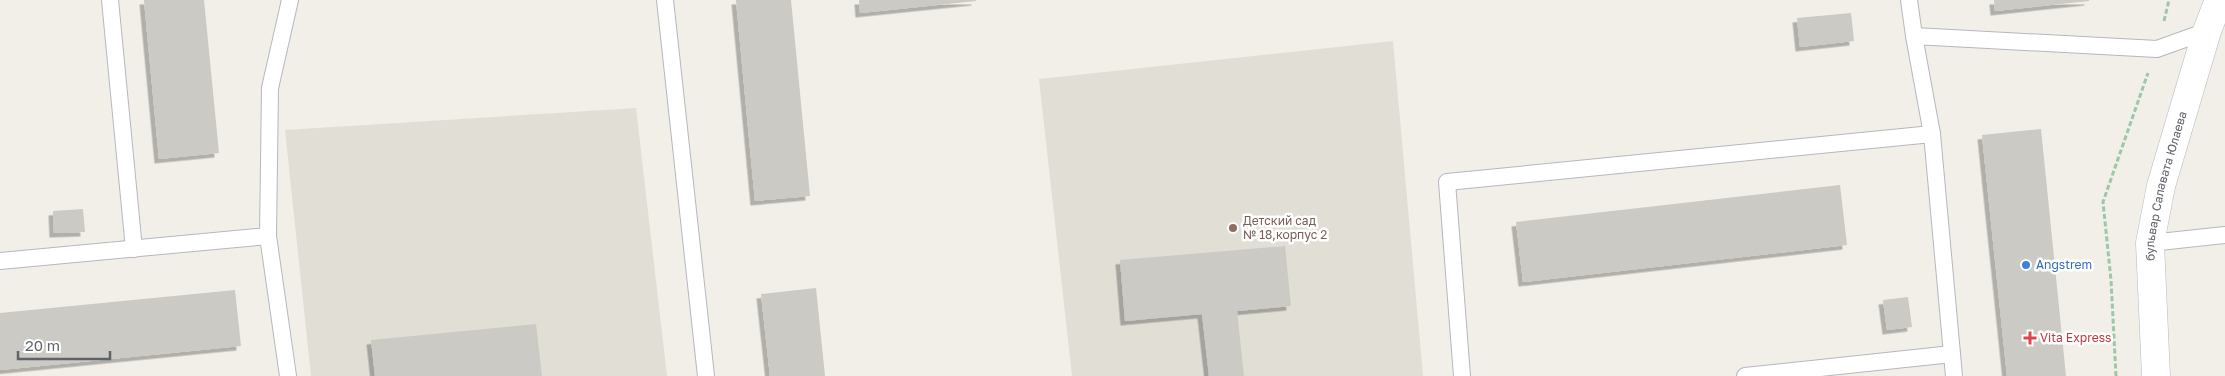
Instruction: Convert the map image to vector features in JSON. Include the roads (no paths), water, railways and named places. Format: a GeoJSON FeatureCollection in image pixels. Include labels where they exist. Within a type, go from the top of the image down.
{"type":"FeatureCollection","features":[{"type":"Feature","properties":{"kind":"street","name":"бульвар Салавата Юлаева"},"geometry":{"type":"LineString","coordinates":[[2156,376],[2150,243],[2161,186],[2207,32],[2219,0]]}},
{"type":"Feature","properties":{"kind":"lane"},"geometry":{"type":"LineString","coordinates":[[110,0],[134,249]]}},
{"type":"Feature","properties":{"kind":"lane"},"geometry":{"type":"LineString","coordinates":[[288,376],[268,236],[270,88],[290,0]]}},
{"type":"Feature","properties":{"kind":"lane"},"geometry":{"type":"LineString","coordinates":[[665,0],[706,376]]}},
{"type":"Feature","properties":{"kind":"lane"},"geometry":{"type":"LineString","coordinates":[[1909,0],[1932,134],[1954,376]]}},
{"type":"Feature","properties":{"kind":"lane"},"geometry":{"type":"LineString","coordinates":[[1914,36],[2157,49],[2207,32]]}},
{"type":"Feature","properties":{"kind":"lane"},"geometry":{"type":"LineString","coordinates":[[1462,376],[1447,182],[1932,134]]}},
{"type":"Feature","properties":{"kind":"lane"},"geometry":{"type":"LineString","coordinates":[[2150,243],[2225,235]]}},
{"type":"Feature","properties":{"kind":"lane"},"geometry":{"type":"LineString","coordinates":[[0,261],[268,236]]}},
{"type":"Feature","properties":{"kind":"lane"},"geometry":{"type":"LineString","coordinates":[[1745,376],[1952,354]]}},
{"type":"Feature","properties":{"kind":"place","name":"Детский сад № 18,корпус 2"},"geometry":{"type":"Point","coordinates":[1233,228]}},
{"type":"Feature","properties":{"kind":"place","name":"Angstrem"},"geometry":{"type":"Point","coordinates":[2026,265]}},
{"type":"Feature","properties":{"kind":"place","name":"Vita Express"},"geometry":{"type":"Point","coordinates":[2030,338]}}]}
